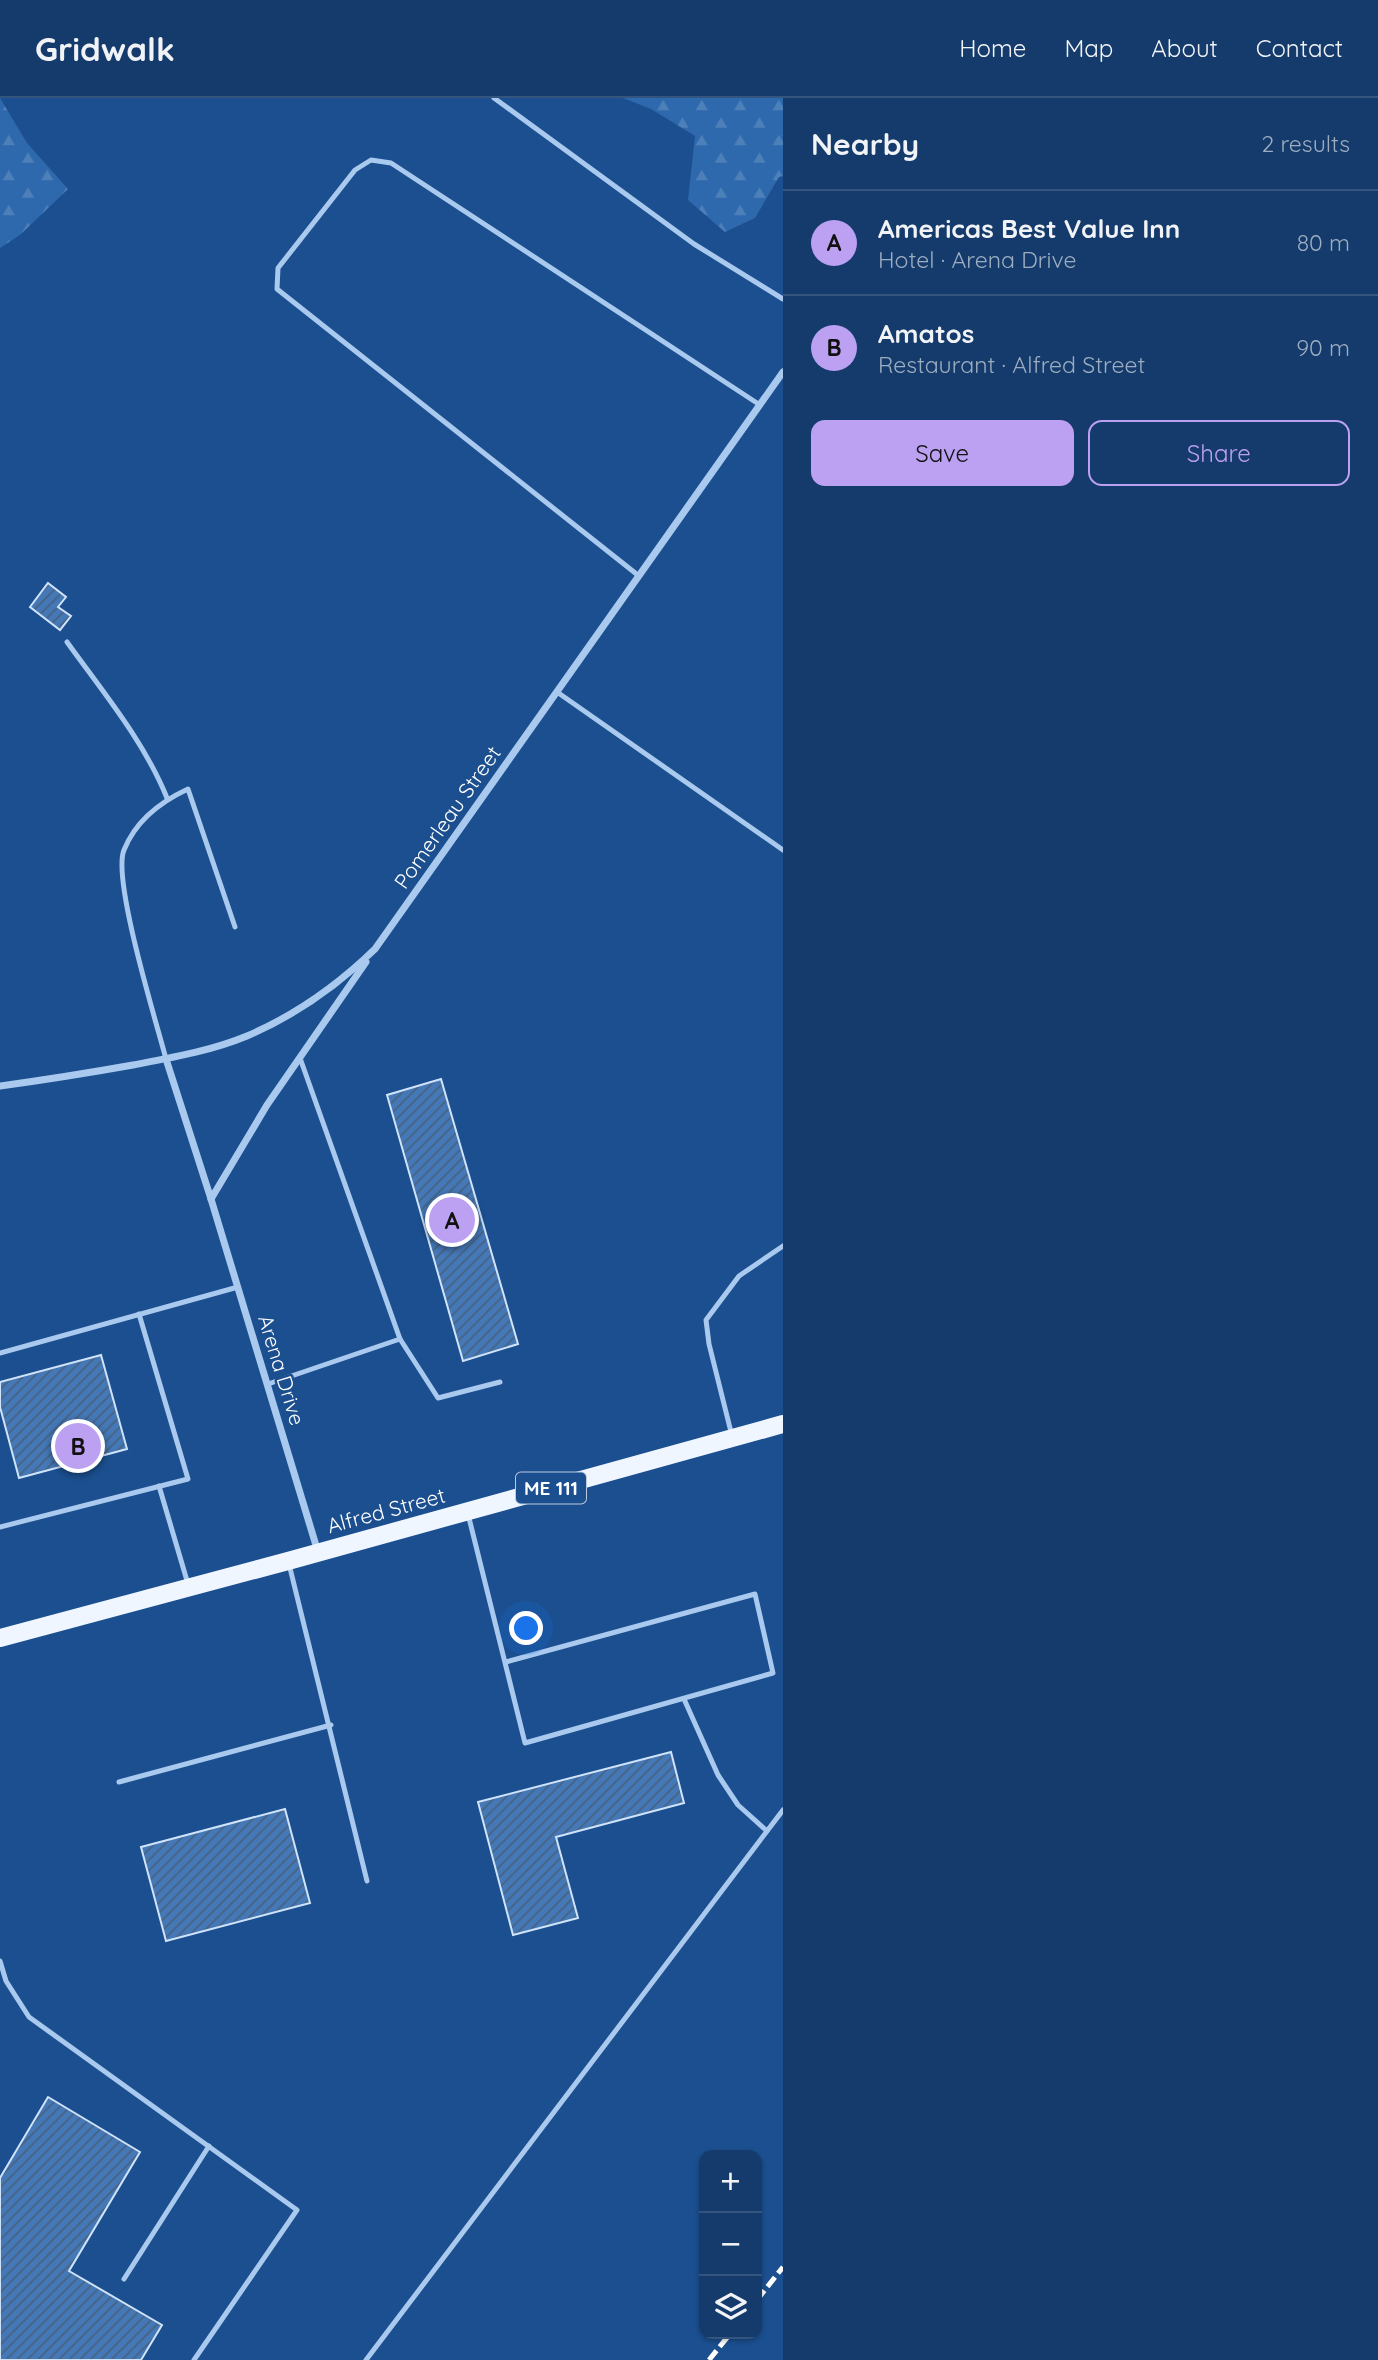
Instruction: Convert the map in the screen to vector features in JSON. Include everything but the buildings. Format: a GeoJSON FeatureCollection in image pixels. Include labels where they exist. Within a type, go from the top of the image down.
{"type":"FeatureCollection","features":[{"type":"Feature","properties":{"kind":"main road","name":"Alfred Street"},"geometry":{"type":"LineString","coordinates":[[0,1638],[783,1424]]}},
{"type":"Feature","properties":{"kind":"street","name":"Pomerleau Street"},"geometry":{"type":"LineString","coordinates":[[0,1087],[166,1059],[244,1038],[270,1026],[325,993],[375,949],[783,373]]}},
{"type":"Feature","properties":{"kind":"street"},"geometry":{"type":"LineString","coordinates":[[211,1199],[267,1105],[375,949]]}},
{"type":"Feature","properties":{"kind":"street","name":"Arena Drive"},"geometry":{"type":"LineString","coordinates":[[166,1059],[319,1552]]}},
{"type":"Feature","properties":{"kind":"lane"},"geometry":{"type":"LineString","coordinates":[[494,98],[694,244],[783,299]]}},
{"type":"Feature","properties":{"kind":"lane"},"geometry":{"type":"LineString","coordinates":[[639,576],[277,289],[278,268],[355,170],[371,160],[391,163],[760,405]]}},
{"type":"Feature","properties":{"kind":"lane"},"geometry":{"type":"LineString","coordinates":[[67,642],[143,750],[167,799]]}},
{"type":"Feature","properties":{"kind":"lane"},"geometry":{"type":"LineString","coordinates":[[557,692],[783,850]]}},
{"type":"Feature","properties":{"kind":"lane"},"geometry":{"type":"LineString","coordinates":[[166,1059],[133,935],[121,872],[123,852],[143,818],[167,799],[188,789],[235,927]]}},
{"type":"Feature","properties":{"kind":"lane"},"geometry":{"type":"LineString","coordinates":[[300,1058],[400,1339],[438,1398],[500,1382]]}},
{"type":"Feature","properties":{"kind":"lane"},"geometry":{"type":"LineString","coordinates":[[732,1438],[709,1344],[706,1320],[738,1276],[783,1246]]}},
{"type":"Feature","properties":{"kind":"lane"},"geometry":{"type":"LineString","coordinates":[[0,1353],[238,1287]]}},
{"type":"Feature","properties":{"kind":"lane"},"geometry":{"type":"LineString","coordinates":[[0,1527],[188,1479],[139,1314]]}},
{"type":"Feature","properties":{"kind":"lane"},"geometry":{"type":"LineString","coordinates":[[268,1384],[400,1339]]}},
{"type":"Feature","properties":{"kind":"lane"},"geometry":{"type":"LineString","coordinates":[[159,1486],[189,1588]]}},
{"type":"Feature","properties":{"kind":"lane"},"geometry":{"type":"LineString","coordinates":[[467,1511],[525,1743],[773,1673],[755,1594],[506,1662]]}},
{"type":"Feature","properties":{"kind":"lane"},"geometry":{"type":"LineString","coordinates":[[288,1561],[331,1725],[367,1881]]}},
{"type":"Feature","properties":{"kind":"lane"},"geometry":{"type":"LineString","coordinates":[[684,1699],[718,1775],[738,1805],[768,1830]]}},
{"type":"Feature","properties":{"kind":"lane"},"geometry":{"type":"LineString","coordinates":[[119,1782],[331,1725]]}},
{"type":"Feature","properties":{"kind":"lane"},"geometry":{"type":"LineString","coordinates":[[366,2360],[783,1810]]}},
{"type":"Feature","properties":{"kind":"lane"},"geometry":{"type":"LineString","coordinates":[[0,1961],[6,1981],[29,2017],[297,2210],[194,2360]]}},
{"type":"Feature","properties":{"kind":"lane"},"geometry":{"type":"LineString","coordinates":[[124,2279],[209,2146]]}},
{"type":"Feature","properties":{"kind":"green space"},"geometry":{"type":"Polygon","coordinates":[[[0,98],[27,143],[68,189],[20,235],[0,248],[0,98]]]}},
{"type":"Feature","properties":{"kind":"green space"},"geometry":{"type":"Polygon","coordinates":[[[623,98],[783,98],[783,176],[779,177],[755,218],[725,232],[688,200],[695,136],[651,109],[623,98]]]}},
{"type":"Feature","properties":{"kind":"railway"},"geometry":{"type":"LineString","coordinates":[[762,2294],[783,2267]]}},
{"type":"Feature","properties":{"kind":"railway"},"geometry":{"type":"LineString","coordinates":[[709,2360],[726,2339]]}},
{"type":"Feature","properties":{"kind":"place","name":"Americas Best Value Inn"},"geometry":{"type":"Point","coordinates":[452,1220]}},
{"type":"Feature","properties":{"kind":"place","name":"Amatos"},"geometry":{"type":"Point","coordinates":[78,1446]}}]}
